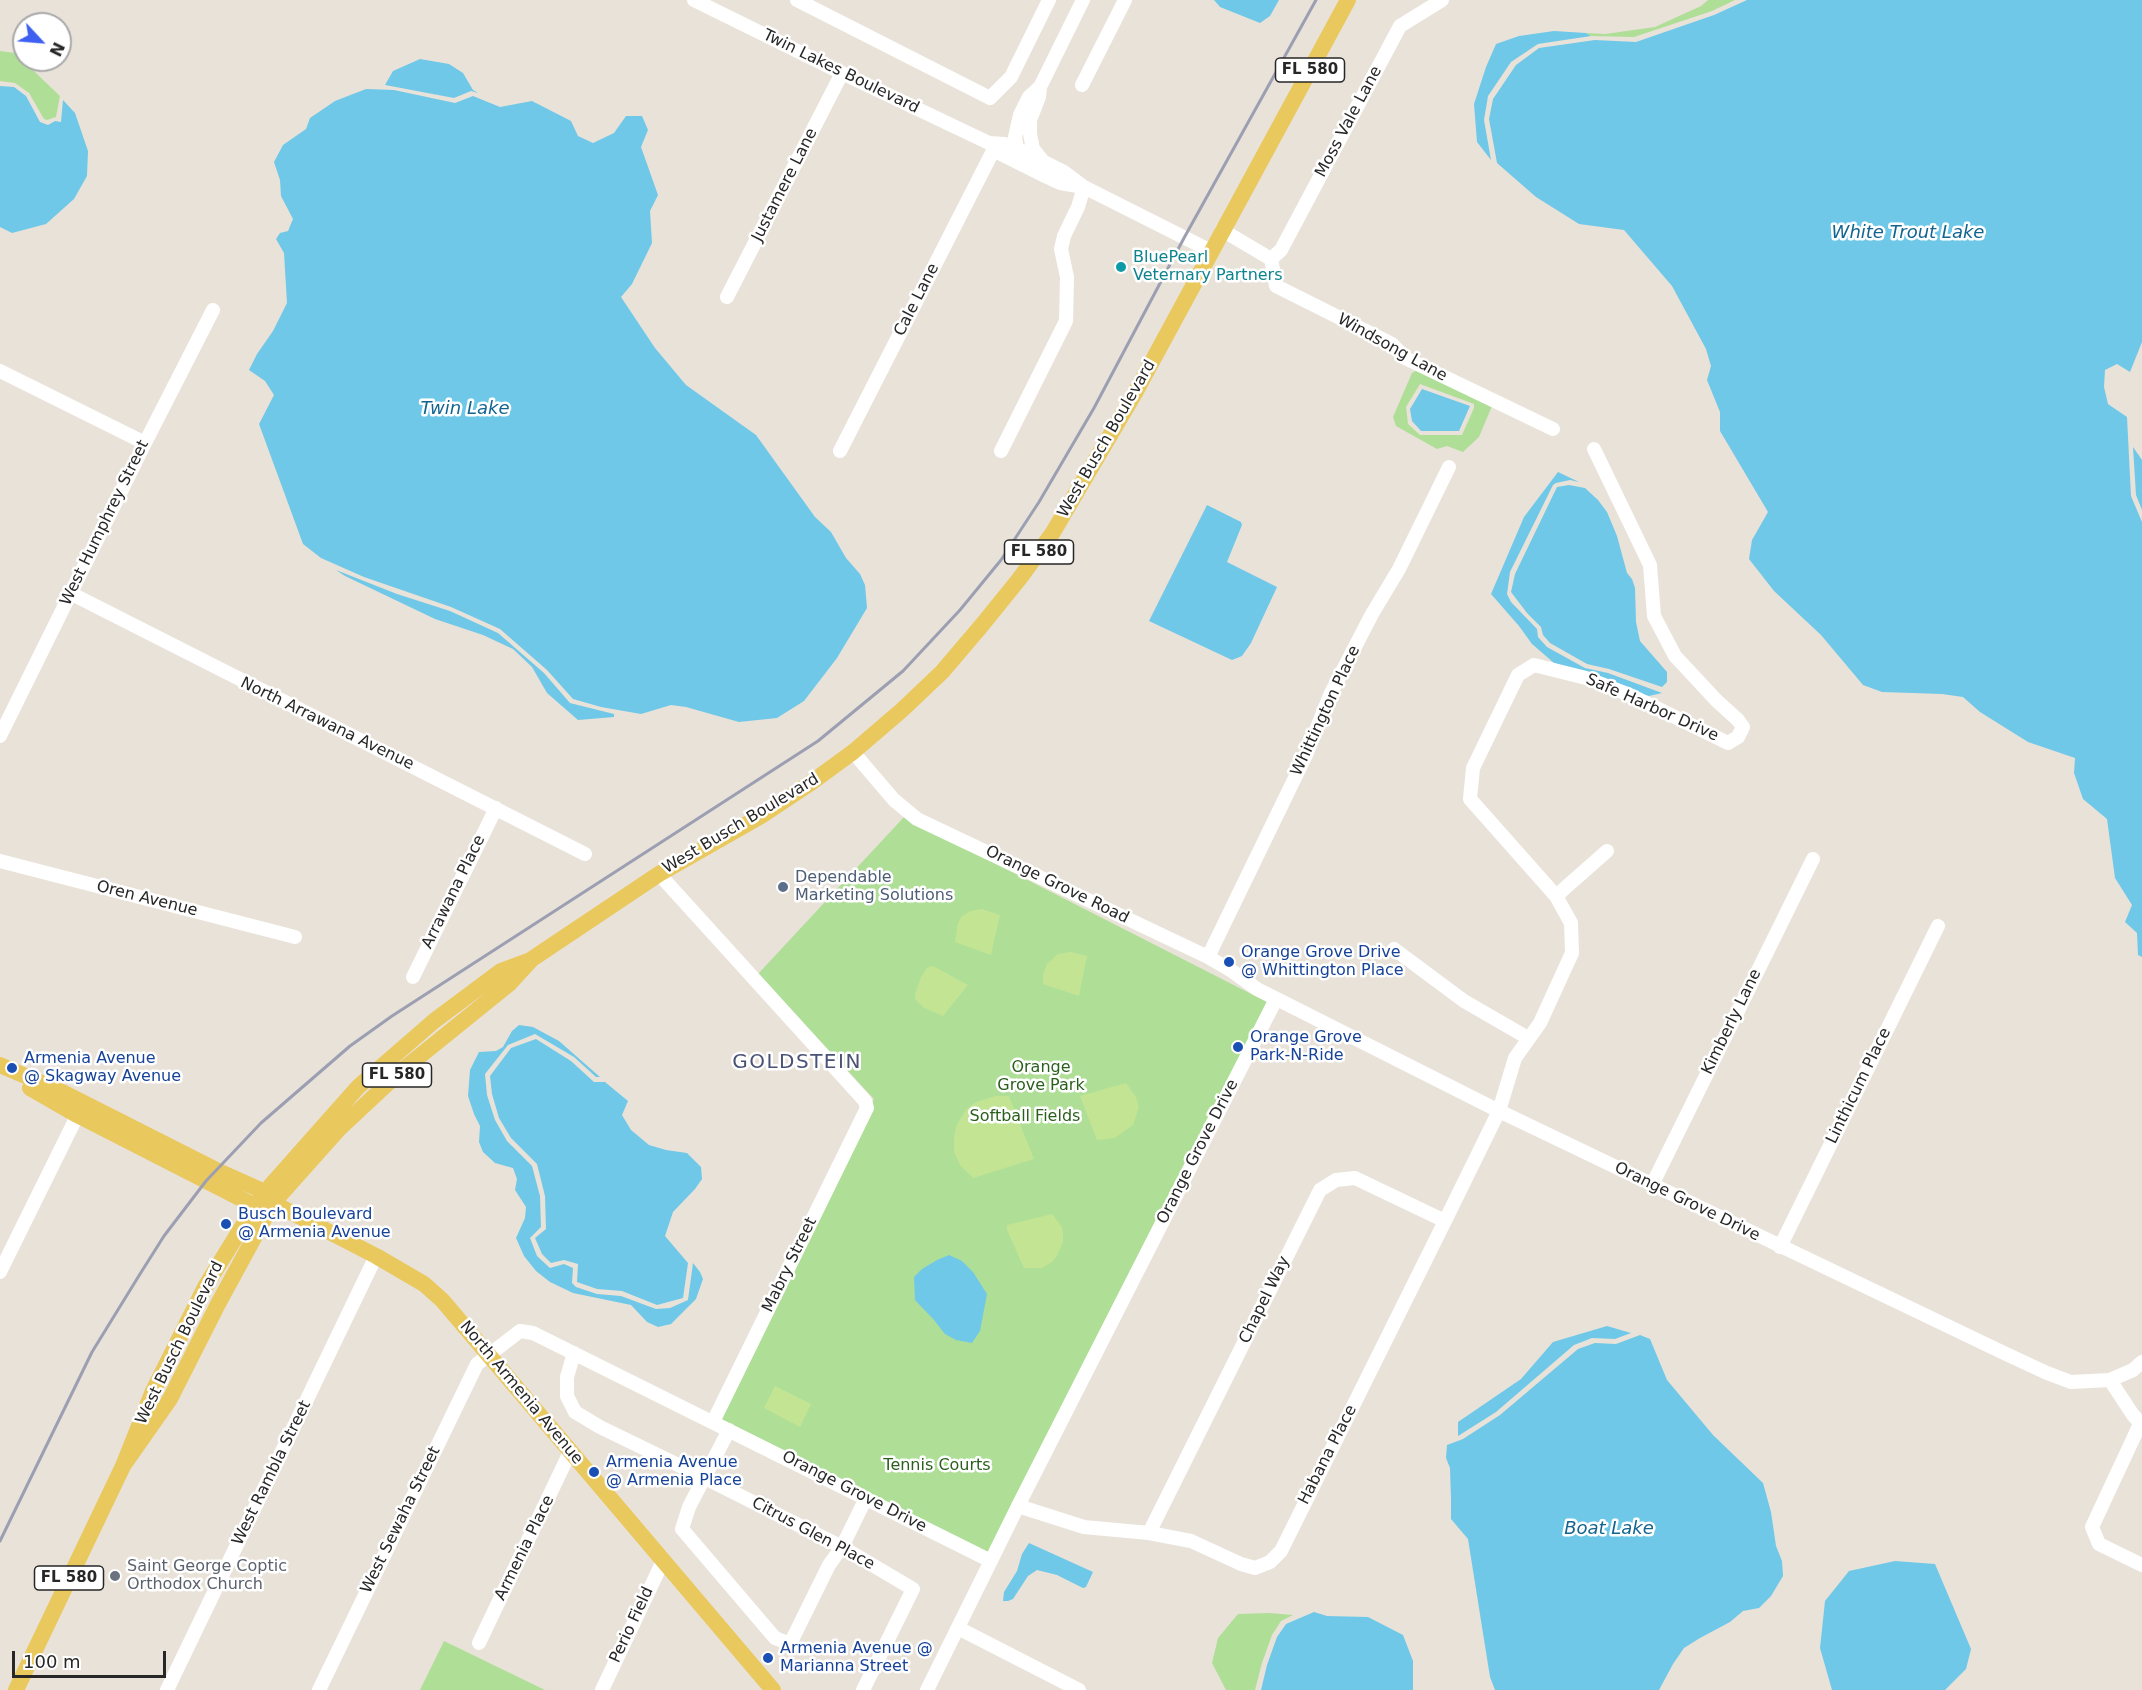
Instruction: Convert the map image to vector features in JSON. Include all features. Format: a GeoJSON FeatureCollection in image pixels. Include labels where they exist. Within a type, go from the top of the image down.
{"type":"FeatureCollection","features":[{"type":"Feature","properties":{"kind":"main road","name":"West Busch Boulevard"},"geometry":{"type":"LineString","coordinates":[[15,1690],[123,1466],[171,1399],[218,1304],[264,1200],[400,1072],[509,984],[532,959],[659,874],[761,816],[812,783],[853,752],[942,672],[1020,578],[1052,534],[1135,393],[1348,0]]}},
{"type":"Feature","properties":{"kind":"main road","name":"North Armenia Avenue"},"geometry":{"type":"LineString","coordinates":[[7,1068],[34,1079],[80,1109],[264,1200],[424,1284],[442,1300],[489,1355],[769,1688]]}},
{"type":"Feature","properties":{"kind":"street","name":"Twin Lakes Boulevard"},"geometry":{"type":"LineString","coordinates":[[694,0],[710,4],[842,73],[992,146],[1022,165],[1060,183],[1084,187]]}},
{"type":"Feature","properties":{"kind":"street"},"geometry":{"type":"LineString","coordinates":[[797,0],[990,98],[1011,77],[1049,0]]}},
{"type":"Feature","properties":{"kind":"street"},"geometry":{"type":"LineString","coordinates":[[1022,165],[1015,137],[1020,115],[1029,97],[1040,87],[1083,0]]}},
{"type":"Feature","properties":{"kind":"street"},"geometry":{"type":"LineString","coordinates":[[1082,85],[1125,0]]}},
{"type":"Feature","properties":{"kind":"street","name":"Moss Vale Lane"},"geometry":{"type":"LineString","coordinates":[[1271,259],[1281,250],[1400,26],[1442,0]]}},
{"type":"Feature","properties":{"kind":"street","name":"Justamere Lane"},"geometry":{"type":"LineString","coordinates":[[727,297],[842,73]]}},
{"type":"Feature","properties":{"kind":"street"},"geometry":{"type":"LineString","coordinates":[[1040,87],[1040,97],[1030,120],[1030,134],[1034,149],[1042,161]]}},
{"type":"Feature","properties":{"kind":"street","name":"Twin Lakes Boulevard"},"geometry":{"type":"LineString","coordinates":[[992,146],[1004,144],[1016,148],[1064,172],[1084,187],[1210,251]]}},
{"type":"Feature","properties":{"kind":"street","name":"Cale Lane"},"geometry":{"type":"LineString","coordinates":[[840,451],[992,146]]}},
{"type":"Feature","properties":{"kind":"street"},"geometry":{"type":"LineString","coordinates":[[1001,451],[1065,321],[1067,277],[1061,249],[1084,187]]}},
{"type":"Feature","properties":{"kind":"street"},"geometry":{"type":"LineString","coordinates":[[1222,230],[1271,259]]}},
{"type":"Feature","properties":{"kind":"street","name":"Windsong Lane"},"geometry":{"type":"LineString","coordinates":[[1271,259],[1276,286],[1392,344],[1405,358],[1553,429]]}},
{"type":"Feature","properties":{"kind":"street","name":"West Humphrey Street"},"geometry":{"type":"LineString","coordinates":[[0,736],[144,443],[213,310]]}},
{"type":"Feature","properties":{"kind":"street"},"geometry":{"type":"LineString","coordinates":[[0,371],[144,443]]}},
{"type":"Feature","properties":{"kind":"street","name":"Safe Harbor Drive"},"geometry":{"type":"LineString","coordinates":[[1499,1111],[1515,1058],[1540,1023],[1572,952],[1571,923],[1556,896],[1470,799],[1473,768],[1518,675],[1534,665],[1586,678],[1630,695],[1728,743],[1738,737],[1743,727],[1675,656],[1654,616],[1650,565],[1594,449]]}},
{"type":"Feature","properties":{"kind":"street","name":"Whittington Place"},"geometry":{"type":"LineString","coordinates":[[1208,957],[1306,755],[1330,695],[1372,614],[1399,569],[1449,467]]}},
{"type":"Feature","properties":{"kind":"street","name":"North Arrawana Avenue"},"geometry":{"type":"LineString","coordinates":[[70,593],[585,854]]}},
{"type":"Feature","properties":{"kind":"street","name":"Orange Grove Road"},"geometry":{"type":"LineString","coordinates":[[853,752],[894,800],[917,819],[1208,957],[1276,999]]}},
{"type":"Feature","properties":{"kind":"street","name":"Arrawana Place"},"geometry":{"type":"LineString","coordinates":[[413,977],[496,808]]}},
{"type":"Feature","properties":{"kind":"street"},"geometry":{"type":"LineString","coordinates":[[1556,896],[1607,851]]}},
{"type":"Feature","properties":{"kind":"street","name":"Kimberly Lane"},"geometry":{"type":"LineString","coordinates":[[1652,1185],[1813,859]]}},
{"type":"Feature","properties":{"kind":"street","name":"Oren Avenue"},"geometry":{"type":"LineString","coordinates":[[0,861],[295,938]]}},
{"type":"Feature","properties":{"kind":"street","name":"Mabry Street"},"geometry":{"type":"LineString","coordinates":[[659,874],[865,1101],[867,1108],[713,1422]]}},
{"type":"Feature","properties":{"kind":"street","name":"Linthicum Place"},"geometry":{"type":"LineString","coordinates":[[1780,1246],[1938,926]]}},
{"type":"Feature","properties":{"kind":"street"},"geometry":{"type":"LineString","coordinates":[[1394,949],[1464,1001],[1528,1038]]}},
{"type":"Feature","properties":{"kind":"street","name":"Orange Grove Drive"},"geometry":{"type":"LineString","coordinates":[[489,1355],[520,1331],[533,1333],[991,1561],[1276,999],[1499,1111],[2047,1373],[2071,1382],[2110,1380],[2133,1370],[2142,1362]]}},
{"type":"Feature","properties":{"kind":"street"},"geometry":{"type":"LineString","coordinates":[[0,1272],[80,1109]]}},
{"type":"Feature","properties":{"kind":"street","name":"Habana Place"},"geometry":{"type":"LineString","coordinates":[[1018,1506],[1084,1527],[1149,1533],[1191,1541],[1240,1564],[1255,1568],[1270,1562],[1281,1551],[1499,1111]]}},
{"type":"Feature","properties":{"kind":"street","name":"Chapel Way"},"geometry":{"type":"LineString","coordinates":[[1149,1533],[1320,1190],[1336,1180],[1355,1179],[1445,1221]]}},
{"type":"Feature","properties":{"kind":"street","name":"West Rambla Street"},"geometry":{"type":"LineString","coordinates":[[167,1690],[376,1257]]}},
{"type":"Feature","properties":{"kind":"street","name":"Citrus Glen Place"},"geometry":{"type":"LineString","coordinates":[[574,1353],[567,1377],[567,1396],[576,1412],[600,1427],[842,1548],[913,1588],[863,1690]]}},
{"type":"Feature","properties":{"kind":"street","name":"West Sewaha Street"},"geometry":{"type":"LineString","coordinates":[[319,1690],[477,1364],[489,1355]]}},
{"type":"Feature","properties":{"kind":"street"},"geometry":{"type":"LineString","coordinates":[[2110,1380],[2141,1425],[2092,1527],[2099,1544],[2142,1565]]}},
{"type":"Feature","properties":{"kind":"street"},"geometry":{"type":"LineString","coordinates":[[729,1430],[689,1507],[682,1529],[775,1638],[790,1644],[829,1565],[842,1548],[866,1498]]}},
{"type":"Feature","properties":{"kind":"street","name":"Armenia Place"},"geometry":{"type":"LineString","coordinates":[[479,1643],[570,1452]]}},
{"type":"Feature","properties":{"kind":"street","name":"Perio Field"},"geometry":{"type":"LineString","coordinates":[[602,1690],[663,1561]]}},
{"type":"Feature","properties":{"kind":"street"},"geometry":{"type":"LineString","coordinates":[[927,1690],[991,1561]]}},
{"type":"Feature","properties":{"kind":"street"},"geometry":{"type":"LineString","coordinates":[[958,1628],[1079,1690]]}},
{"type":"Feature","properties":{"kind":"green space"},"geometry":{"type":"Polygon","coordinates":[[[1708,0],[1735,0],[1712,11],[1634,37],[1591,36],[1586,33],[1605,34],[1655,27],[1701,6],[1708,0]]]}},
{"type":"Feature","properties":{"kind":"green space"},"geometry":{"type":"Polygon","coordinates":[[[0,51],[12,53],[12,72],[35,72],[60,96],[56,117],[44,119],[29,93],[15,83],[0,81],[0,51]]]}},
{"type":"Feature","properties":{"kind":"green space"},"geometry":{"type":"Polygon","coordinates":[[[1417,370],[1492,406],[1479,437],[1463,452],[1447,446],[1437,449],[1396,426],[1393,417],[1412,373],[1417,370]],[[1420,384],[1406,407],[1408,424],[1420,435],[1462,435],[1474,404],[1420,384]]]}},
{"type":"Feature","properties":{"kind":"green space","name":"Orange Grove Park"},"geometry":{"type":"Polygon","coordinates":[[[904,817],[1267,1002],[989,1553],[719,1418],[874,1099],[758,974],[904,817]]]}},
{"type":"Feature","properties":{"kind":"green space"},"geometry":{"type":"Polygon","coordinates":[[[982,909],[1000,915],[991,955],[955,942],[958,923],[962,916],[982,909]]]}},
{"type":"Feature","properties":{"kind":"green space"},"geometry":{"type":"Polygon","coordinates":[[[1071,952],[1087,956],[1079,996],[1043,984],[1047,964],[1058,954],[1071,952]]]}},
{"type":"Feature","properties":{"kind":"green space"},"geometry":{"type":"Polygon","coordinates":[[[933,966],[968,985],[943,1016],[924,1008],[915,999],[921,977],[927,968],[933,966]]]}},
{"type":"Feature","properties":{"kind":"green space"},"geometry":{"type":"Polygon","coordinates":[[[1126,1083],[1136,1097],[1139,1107],[1133,1125],[1115,1138],[1097,1140],[1080,1096],[1126,1083]]]}},
{"type":"Feature","properties":{"kind":"green space"},"geometry":{"type":"Polygon","coordinates":[[[996,1096],[1009,1096],[1034,1159],[973,1178],[960,1165],[954,1152],[957,1124],[966,1110],[976,1102],[996,1096]]]}},
{"type":"Feature","properties":{"kind":"green space"},"geometry":{"type":"Polygon","coordinates":[[[1052,1214],[1062,1227],[1063,1234],[1063,1242],[1057,1256],[1042,1268],[1024,1268],[1007,1230],[1007,1225],[1052,1214]]]}},
{"type":"Feature","properties":{"kind":"green space"},"geometry":{"type":"Polygon","coordinates":[[[775,1386],[811,1404],[800,1427],[764,1408],[775,1386]]]}},
{"type":"Feature","properties":{"kind":"green space"},"geometry":{"type":"Polygon","coordinates":[[[1238,1614],[1293,1615],[1281,1621],[1272,1635],[1255,1690],[1226,1690],[1212,1663],[1218,1638],[1238,1614]]]}},
{"type":"Feature","properties":{"kind":"green space"},"geometry":{"type":"Polygon","coordinates":[[[444,1641],[545,1690],[420,1690],[444,1641]]]}},
{"type":"Feature","properties":{"kind":"water"},"geometry":{"type":"Polygon","coordinates":[[[1214,0],[1279,0],[1270,16],[1260,23],[1220,7],[1214,0]]]}},
{"type":"Feature","properties":{"kind":"water","name":"White Trout Lake"},"geometry":{"type":"Polygon","coordinates":[[[1747,0],[2142,0],[2142,342],[2130,372],[2117,364],[2105,370],[2104,387],[2108,404],[2127,417],[2131,496],[2142,522],[2142,957],[2138,955],[2137,933],[2125,922],[2132,905],[2115,878],[2107,819],[2083,799],[2074,773],[2075,758],[2028,742],[1980,712],[1963,697],[1882,692],[1863,685],[1821,635],[1774,591],[1749,559],[1752,540],[1768,512],[1720,431],[1720,412],[1707,380],[1711,366],[1706,349],[1672,286],[1624,230],[1579,224],[1536,197],[1497,163],[1489,119],[1493,99],[1516,65],[1539,48],[1595,40],[1636,42],[1714,15],[1747,0]]]}},
{"type":"Feature","properties":{"kind":"water"},"geometry":{"type":"Polygon","coordinates":[[[1554,31],[1586,33],[1591,36],[1538,44],[1511,62],[1488,96],[1484,120],[1491,160],[1477,142],[1474,104],[1496,44],[1519,36],[1554,31]]]}},
{"type":"Feature","properties":{"kind":"water"},"geometry":{"type":"Polygon","coordinates":[[[420,59],[449,64],[463,73],[473,90],[478,93],[471,91],[454,98],[385,85],[393,71],[420,59]]]}},
{"type":"Feature","properties":{"kind":"water"},"geometry":{"type":"Polygon","coordinates":[[[0,86],[14,87],[26,96],[40,122],[48,125],[55,121],[61,122],[63,100],[75,113],[88,151],[87,176],[74,199],[46,224],[12,233],[0,227],[0,86]]]}},
{"type":"Feature","properties":{"kind":"water","name":"Twin Lake"},"geometry":{"type":"Polygon","coordinates":[[[366,89],[394,90],[455,103],[473,96],[500,107],[532,101],[571,121],[578,136],[593,143],[614,133],[626,116],[642,116],[648,130],[641,147],[658,195],[650,211],[652,243],[632,284],[621,297],[655,348],[686,385],[756,435],[815,517],[831,532],[865,585],[867,608],[837,658],[804,701],[777,718],[739,722],[686,707],[671,705],[641,714],[573,699],[547,670],[500,629],[451,607],[364,577],[321,558],[303,544],[259,424],[274,395],[265,381],[249,370],[287,303],[284,253],[276,239],[280,233],[288,231],[293,219],[281,196],[280,180],[274,162],[283,145],[306,129],[310,118],[335,101],[366,89]]]}},
{"type":"Feature","properties":{"kind":"water"},"geometry":{"type":"Polygon","coordinates":[[[1422,389],[1470,406],[1459,431],[1421,431],[1412,421],[1410,409],[1422,389]]]}},
{"type":"Feature","properties":{"kind":"water"},"geometry":{"type":"Polygon","coordinates":[[[2133,447],[2142,460],[2142,510],[2136,495],[2133,447]]]}},
{"type":"Feature","properties":{"kind":"water"},"geometry":{"type":"Polygon","coordinates":[[[1558,472],[1579,482],[1570,480],[1553,485],[1510,572],[1507,594],[1511,602],[1537,629],[1538,637],[1547,647],[1585,668],[1608,673],[1662,693],[1649,696],[1624,690],[1554,663],[1532,644],[1491,594],[1524,517],[1558,472]]]}},
{"type":"Feature","properties":{"kind":"water"},"geometry":{"type":"Polygon","coordinates":[[[1569,485],[1585,488],[1607,512],[1617,536],[1627,573],[1635,588],[1636,622],[1640,641],[1667,672],[1667,682],[1662,687],[1587,664],[1550,643],[1543,635],[1541,627],[1511,592],[1515,574],[1557,487],[1569,485]]]}},
{"type":"Feature","properties":{"kind":"water"},"geometry":{"type":"Polygon","coordinates":[[[1207,505],[1241,522],[1242,525],[1227,562],[1277,587],[1251,643],[1242,656],[1232,660],[1149,621],[1207,505]]]}},
{"type":"Feature","properties":{"kind":"water"},"geometry":{"type":"Polygon","coordinates":[[[336,570],[397,594],[450,611],[498,633],[544,673],[570,703],[614,714],[614,717],[578,720],[547,693],[532,667],[513,649],[483,635],[435,619],[336,570]]]}},
{"type":"Feature","properties":{"kind":"water"},"geometry":{"type":"Polygon","coordinates":[[[519,1025],[533,1027],[559,1041],[600,1077],[596,1077],[574,1057],[535,1034],[508,1045],[485,1074],[487,1095],[495,1120],[507,1141],[532,1166],[540,1196],[541,1227],[530,1238],[537,1256],[550,1268],[564,1264],[573,1268],[572,1283],[576,1287],[597,1294],[621,1296],[656,1309],[670,1308],[688,1300],[693,1263],[703,1279],[696,1299],[671,1324],[658,1327],[647,1322],[631,1305],[573,1293],[550,1282],[536,1271],[524,1256],[516,1238],[525,1218],[526,1207],[515,1190],[517,1179],[513,1168],[495,1163],[483,1152],[479,1142],[480,1126],[468,1096],[470,1070],[479,1052],[496,1051],[503,1047],[512,1031],[519,1025]]]}},
{"type":"Feature","properties":{"kind":"water"},"geometry":{"type":"Polygon","coordinates":[[[536,1039],[571,1061],[594,1082],[605,1082],[628,1101],[622,1115],[631,1130],[649,1145],[687,1153],[701,1167],[702,1179],[673,1212],[665,1236],[688,1263],[683,1298],[657,1305],[622,1291],[597,1289],[577,1282],[578,1264],[564,1260],[551,1263],[542,1254],[535,1238],[546,1229],[545,1196],[537,1164],[511,1138],[499,1118],[492,1094],[490,1076],[511,1048],[536,1039]]]}},
{"type":"Feature","properties":{"kind":"water"},"geometry":{"type":"Polygon","coordinates":[[[949,1255],[962,1261],[973,1272],[987,1294],[980,1331],[972,1343],[956,1340],[945,1334],[915,1300],[914,1277],[922,1269],[949,1255]]]}},
{"type":"Feature","properties":{"kind":"water"},"geometry":{"type":"Polygon","coordinates":[[[1607,1326],[1631,1333],[1615,1339],[1592,1338],[1574,1345],[1496,1412],[1458,1436],[1458,1422],[1521,1379],[1553,1342],[1607,1326]]]}},
{"type":"Feature","properties":{"kind":"water","name":"Boat Lake"},"geometry":{"type":"Polygon","coordinates":[[[1640,1335],[1650,1339],[1667,1380],[1713,1435],[1763,1483],[1771,1512],[1776,1546],[1782,1561],[1783,1576],[1771,1596],[1759,1608],[1743,1611],[1730,1622],[1684,1648],[1659,1690],[1495,1690],[1490,1677],[1468,1539],[1451,1519],[1447,1445],[1463,1439],[1500,1415],[1578,1349],[1595,1343],[1616,1344],[1640,1335]]]}},
{"type":"Feature","properties":{"kind":"water"},"geometry":{"type":"Polygon","coordinates":[[[1029,1543],[1093,1572],[1086,1587],[1083,1588],[1057,1575],[1037,1570],[1028,1576],[1013,1599],[1003,1601],[1004,1592],[1017,1571],[1022,1554],[1029,1543]]]}},
{"type":"Feature","properties":{"kind":"water"},"geometry":{"type":"Polygon","coordinates":[[[1895,1561],[1935,1564],[1971,1649],[1966,1669],[1945,1690],[1832,1690],[1820,1648],[1825,1601],[1849,1571],[1895,1561]]]}},
{"type":"Feature","properties":{"kind":"water"},"geometry":{"type":"Polygon","coordinates":[[[1314,1612],[1327,1616],[1368,1617],[1403,1635],[1413,1661],[1413,1690],[1261,1690],[1277,1637],[1286,1624],[1314,1612]]]}},
{"type":"Feature","properties":{"kind":"railway"},"geometry":{"type":"LineString","coordinates":[[0,1541],[92,1352],[140,1274],[164,1236],[206,1181],[261,1123],[350,1046],[392,1016],[818,741],[903,671],[960,610],[1001,560],[1039,502],[1094,408],[1184,238],[1316,0]]}},
{"type":"Feature","properties":{"kind":"place","name":"BluePearl Veternary Partners"},"geometry":{"type":"Point","coordinates":[1121,267]}},
{"type":"Feature","properties":{"kind":"place","name":"Dependable Marketing Solutions"},"geometry":{"type":"Point","coordinates":[783,887]}},
{"type":"Feature","properties":{"kind":"place","name":"Orange Grove Drive @ Whittington Place"},"geometry":{"type":"Point","coordinates":[1229,962]}},
{"type":"Feature","properties":{"kind":"place","name":"Orange Grove Park-N-Ride"},"geometry":{"type":"Point","coordinates":[1238,1047]}},
{"type":"Feature","properties":{"kind":"place","name":"Armenia Avenue @ Skagway Avenue"},"geometry":{"type":"Point","coordinates":[12,1068]}},
{"type":"Feature","properties":{"kind":"place","name":"Busch Boulevard @ Armenia Avenue"},"geometry":{"type":"Point","coordinates":[226,1224]}},
{"type":"Feature","properties":{"kind":"place","name":"Armenia Avenue @ Armenia Place"},"geometry":{"type":"Point","coordinates":[594,1472]}},
{"type":"Feature","properties":{"kind":"place","name":"Saint George Coptic Orthodox Church"},"geometry":{"type":"Point","coordinates":[115,1576]}},
{"type":"Feature","properties":{"kind":"place","name":"Armenia Avenue @ Marianna Street"},"geometry":{"type":"Point","coordinates":[768,1658]}},
{"type":"Feature","properties":{"kind":"district","name":"GOLDSTEIN"},"geometry":{"type":"Point","coordinates":[797,1063]}},
{"type":"Feature","properties":{"kind":"park label","name":"Softball Fields"},"geometry":{"type":"Point","coordinates":[1025,1117]}},
{"type":"Feature","properties":{"kind":"park label","name":"Tennis Courts"},"geometry":{"type":"Point","coordinates":[937,1466]}}]}
